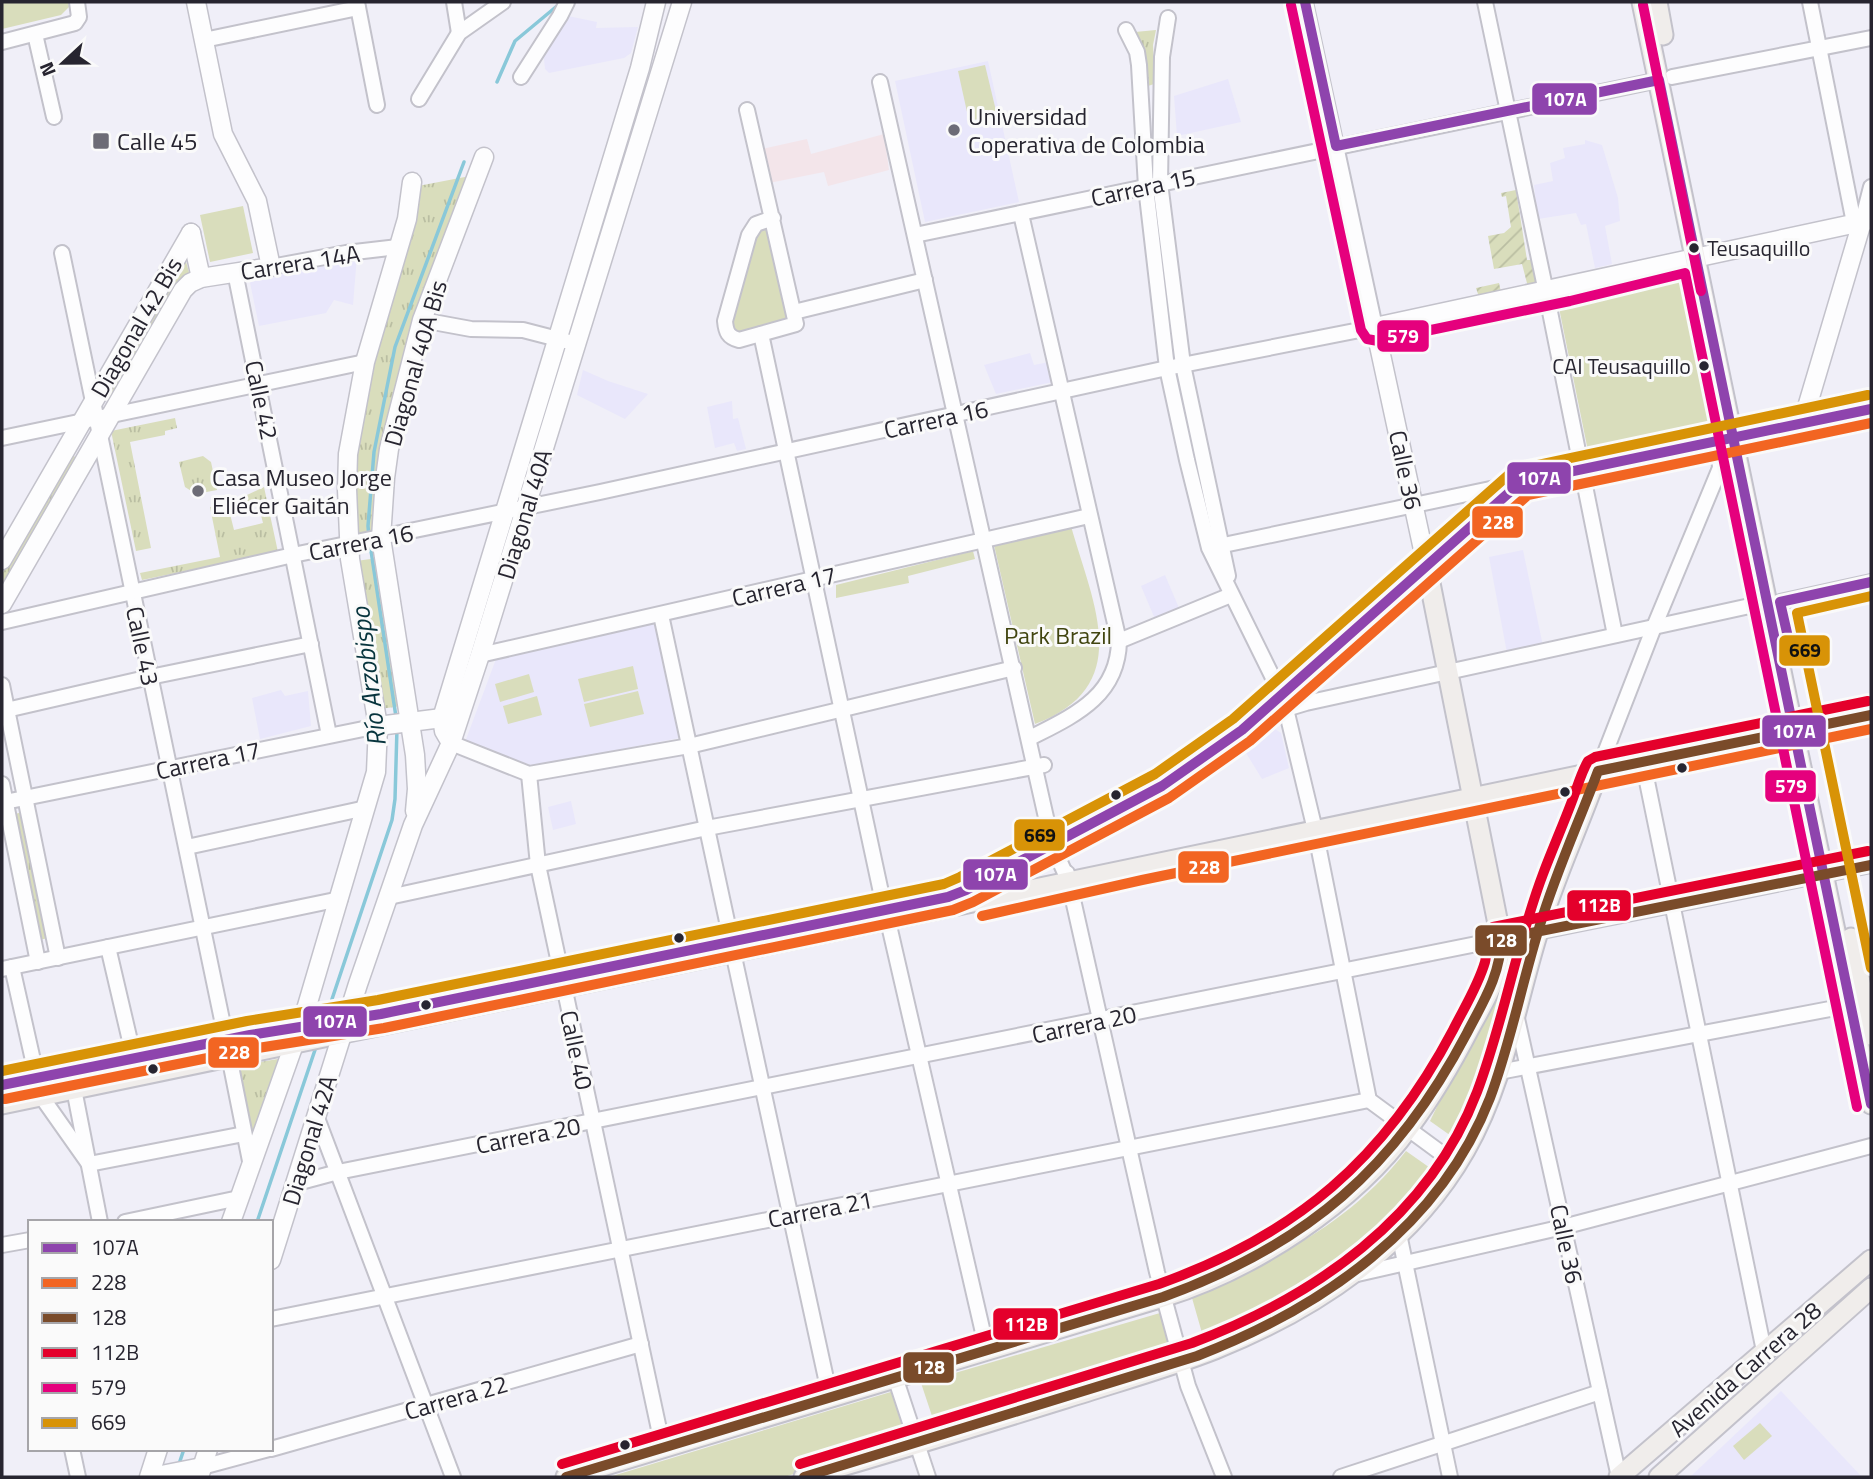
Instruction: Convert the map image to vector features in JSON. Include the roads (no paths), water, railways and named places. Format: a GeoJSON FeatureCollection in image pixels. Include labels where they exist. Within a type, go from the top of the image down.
{"type":"FeatureCollection","features":[{"type":"Feature","properties":{"kind":"main road"},"geometry":{"type":"LineString","coordinates":[[1642,2],[1665,79],[1831,873],[1871,1035]]}},
{"type":"Feature","properties":{"kind":"main road"},"geometry":{"type":"LineString","coordinates":[[1657,2],[1665,79]]}},
{"type":"Feature","properties":{"kind":"main road"},"geometry":{"type":"LineString","coordinates":[[966,897],[1058,848],[1162,786],[1284,702],[1521,482],[1871,409]]}},
{"type":"Feature","properties":{"kind":"main road"},"geometry":{"type":"LineString","coordinates":[[1740,437],[1740,461],[1774,602]]}},
{"type":"Feature","properties":{"kind":"main road","name":"Calle 36"},"geometry":{"type":"LineString","coordinates":[[1427,568],[1501,939]]}},
{"type":"Feature","properties":{"kind":"main road"},"geometry":{"type":"LineString","coordinates":[[2,1086],[74,1089],[227,1048],[341,1028],[887,916],[966,897],[1069,882],[1871,715]]}},
{"type":"Feature","properties":{"kind":"main road"},"geometry":{"type":"LineString","coordinates":[[804,1477],[917,1444],[1218,1348],[1286,1315],[1350,1276],[1399,1234],[1437,1193],[1475,1132],[1499,1072],[1537,932],[1598,771]]}},
{"type":"Feature","properties":{"kind":"main road"},"geometry":{"type":"LineString","coordinates":[[566,1477],[1163,1297],[1214,1279],[1295,1233],[1342,1197],[1408,1129],[1475,1019],[1501,959],[1501,939]]}},
{"type":"Feature","properties":{"kind":"main road"},"geometry":{"type":"LineString","coordinates":[[1862,1001],[1871,1104]]}},
{"type":"Feature","properties":{"kind":"main road"},"geometry":{"type":"LineString","coordinates":[[2,1104],[39,1087],[134,1058],[227,1048]]}},
{"type":"Feature","properties":{"kind":"main road","name":"Avenida Carrera 28"},"geometry":{"type":"LineString","coordinates":[[1619,1477],[1871,1260]]}},
{"type":"Feature","properties":{"kind":"main road","name":"Avenida Carrera 28"},"geometry":{"type":"LineString","coordinates":[[1659,1477],[1871,1288]]}},
{"type":"Feature","properties":{"kind":"street"},"geometry":{"type":"LineString","coordinates":[[2,42],[71,25],[78,20],[77,2]]}},
{"type":"Feature","properties":{"kind":"street"},"geometry":{"type":"LineString","coordinates":[[197,2],[223,134],[259,206],[271,267]]}},
{"type":"Feature","properties":{"kind":"street"},"geometry":{"type":"LineString","coordinates":[[454,2],[458,33]]}},
{"type":"Feature","properties":{"kind":"street"},"geometry":{"type":"LineString","coordinates":[[419,99],[458,33],[503,2]]}},
{"type":"Feature","properties":{"kind":"street"},"geometry":{"type":"LineString","coordinates":[[521,77],[561,16],[567,2]]}},
{"type":"Feature","properties":{"kind":"street","name":"Diagonal 40A"},"geometry":{"type":"LineString","coordinates":[[442,718],[640,68],[656,2]]}},
{"type":"Feature","properties":{"kind":"street","name":"Diagonal 40A"},"geometry":{"type":"LineString","coordinates":[[341,1028],[413,825],[451,743],[527,508],[682,2]]}},
{"type":"Feature","properties":{"kind":"street","name":"Calle 36"},"geometry":{"type":"LineString","coordinates":[[1305,2],[1427,568]]}},
{"type":"Feature","properties":{"kind":"street"},"geometry":{"type":"LineString","coordinates":[[1485,2],[1615,635]]}},
{"type":"Feature","properties":{"kind":"street"},"geometry":{"type":"LineString","coordinates":[[1810,2],[1862,222]]}},
{"type":"Feature","properties":{"kind":"street"},"geometry":{"type":"LineString","coordinates":[[204,40],[358,5],[377,105]]}},
{"type":"Feature","properties":{"kind":"street"},"geometry":{"type":"LineString","coordinates":[[1168,18],[1162,57],[1153,185],[1156,277],[1167,368],[1194,459],[1215,546],[1231,594],[1284,702],[1315,830],[1369,1100],[1456,1164]]}},
{"type":"Feature","properties":{"kind":"street"},"geometry":{"type":"LineString","coordinates":[[1126,30],[1137,52],[1153,185],[1172,275],[1194,459]]}},
{"type":"Feature","properties":{"kind":"street"},"geometry":{"type":"LineString","coordinates":[[35,34],[54,117]]}},
{"type":"Feature","properties":{"kind":"street","name":"Carrera 15"},"geometry":{"type":"LineString","coordinates":[[915,235],[1336,146],[1871,38]]}},
{"type":"Feature","properties":{"kind":"street"},"geometry":{"type":"LineString","coordinates":[[880,82],[1030,738],[1040,766],[1058,848],[1069,882],[1163,1297],[1192,1399],[1224,1477]]}},
{"type":"Feature","properties":{"kind":"street"},"geometry":{"type":"LineString","coordinates":[[1141,94],[1161,93]]}},
{"type":"Feature","properties":{"kind":"street"},"geometry":{"type":"LineString","coordinates":[[747,110],[773,218],[796,324],[739,340],[728,336],[726,316],[749,235],[756,223],[773,218]]}},
{"type":"Feature","properties":{"kind":"street","name":"Diagonal 40A Bis"},"geometry":{"type":"LineString","coordinates":[[413,825],[416,774],[379,538],[385,478],[422,320],[484,157]]}},
{"type":"Feature","properties":{"kind":"street","name":"Diagonal 40A Bis"},"geometry":{"type":"LineString","coordinates":[[381,725],[351,544],[348,454],[365,362],[410,205],[412,182]]}},
{"type":"Feature","properties":{"kind":"street"},"geometry":{"type":"LineString","coordinates":[[1802,424],[1871,187]]}},
{"type":"Feature","properties":{"kind":"street"},"geometry":{"type":"LineString","coordinates":[[1021,214],[1119,641],[1114,669],[1093,701],[1081,711],[1030,738]]}},
{"type":"Feature","properties":{"kind":"street","name":"Carrera 16"},"geometry":{"type":"LineString","coordinates":[[2,622],[293,555],[527,508],[1167,368],[1546,292],[1702,255],[1862,222]]}},
{"type":"Feature","properties":{"kind":"street","name":"Diagonal 42 Bis"},"geometry":{"type":"LineString","coordinates":[[191,233],[201,278],[183,290],[95,419],[191,233]]}},
{"type":"Feature","properties":{"kind":"street","name":"Carrera 14A"},"geometry":{"type":"LineString","coordinates":[[201,278],[346,253],[398,247]]}},
{"type":"Feature","properties":{"kind":"street","name":"Calle 43"},"geometry":{"type":"LineString","coordinates":[[62,253],[131,592],[204,927],[251,1166]]}},
{"type":"Feature","properties":{"kind":"street","name":"Calle 42"},"geometry":{"type":"LineString","coordinates":[[235,272],[329,735]]}},
{"type":"Feature","properties":{"kind":"street"},"geometry":{"type":"LineString","coordinates":[[1156,277],[1172,275]]}},
{"type":"Feature","properties":{"kind":"street"},"geometry":{"type":"LineString","coordinates":[[794,312],[925,280]]}},
{"type":"Feature","properties":{"kind":"street"},"geometry":{"type":"LineString","coordinates":[[422,320],[471,329],[523,330],[577,344]]}},
{"type":"Feature","properties":{"kind":"street"},"geometry":{"type":"LineString","coordinates":[[761,334],[887,916],[987,1350]]}},
{"type":"Feature","properties":{"kind":"street"},"geometry":{"type":"LineString","coordinates":[[2,438],[365,362]]}},
{"type":"Feature","properties":{"kind":"street"},"geometry":{"type":"LineString","coordinates":[[2,560],[95,419]]}},
{"type":"Feature","properties":{"kind":"street"},"geometry":{"type":"LineString","coordinates":[[2,604],[95,419]]}},
{"type":"Feature","properties":{"kind":"street"},"geometry":{"type":"LineString","coordinates":[[1710,443],[1719,452],[1720,468]]}},
{"type":"Feature","properties":{"kind":"street"},"geometry":{"type":"LineString","coordinates":[[1598,771],[1720,468],[1729,459],[1740,461]]}},
{"type":"Feature","properties":{"kind":"street"},"geometry":{"type":"LineString","coordinates":[[1215,546],[1521,482]]}},
{"type":"Feature","properties":{"kind":"street","name":"Carrera 17"},"geometry":{"type":"LineString","coordinates":[[480,655],[1089,516]]}},
{"type":"Feature","properties":{"kind":"street"},"geometry":{"type":"LineString","coordinates":[[1284,702],[1447,672],[1871,582]]}},
{"type":"Feature","properties":{"kind":"street"},"geometry":{"type":"LineString","coordinates":[[1119,641],[1231,594]]}},
{"type":"Feature","properties":{"kind":"street"},"geometry":{"type":"LineString","coordinates":[[661,615],[830,1397]]}},
{"type":"Feature","properties":{"kind":"street"},"geometry":{"type":"LineString","coordinates":[[4,710],[311,644]]}},
{"type":"Feature","properties":{"kind":"street"},"geometry":{"type":"LineString","coordinates":[[442,718],[443,731],[451,743],[529,774],[689,746],[1014,668]]}},
{"type":"Feature","properties":{"kind":"street"},"geometry":{"type":"LineString","coordinates":[[2,685],[4,710],[58,958]]}},
{"type":"Feature","properties":{"kind":"street","name":"Carrera 17"},"geometry":{"type":"LineString","coordinates":[[5,802],[381,725],[442,718]]}},
{"type":"Feature","properties":{"kind":"street"},"geometry":{"type":"LineString","coordinates":[[301,1034],[376,772],[381,725]]}},
{"type":"Feature","properties":{"kind":"street"},"geometry":{"type":"LineString","coordinates":[[1643,762],[1764,1351]]}},
{"type":"Feature","properties":{"kind":"street"},"geometry":{"type":"LineString","coordinates":[[389,897],[707,828],[1040,766]]}},
{"type":"Feature","properties":{"kind":"street","name":"Calle 40"},"geometry":{"type":"LineString","coordinates":[[529,774],[538,865],[663,1448]]}},
{"type":"Feature","properties":{"kind":"street"},"geometry":{"type":"LineString","coordinates":[[2,784],[38,962]]}},
{"type":"Feature","properties":{"kind":"street"},"geometry":{"type":"LineString","coordinates":[[187,847],[366,808]]}},
{"type":"Feature","properties":{"kind":"street","name":"Carrera 20"},"geometry":{"type":"LineString","coordinates":[[297,1183],[338,1172],[919,1058],[1871,865]]}},
{"type":"Feature","properties":{"kind":"street"},"geometry":{"type":"LineString","coordinates":[[89,1164],[39,1087],[7,968],[340,899]]}},
{"type":"Feature","properties":{"kind":"street"},"geometry":{"type":"LineString","coordinates":[[108,947],[134,1058]]}},
{"type":"Feature","properties":{"kind":"street"},"geometry":{"type":"LineString","coordinates":[[1499,1072],[1862,1001]]}},
{"type":"Feature","properties":{"kind":"street","name":"Calle 36"},"geometry":{"type":"LineString","coordinates":[[1516,1011],[1619,1477]]}},
{"type":"Feature","properties":{"kind":"street","name":"Diagonal 42A"},"geometry":{"type":"LineString","coordinates":[[273,1254],[317,1118],[341,1028]]}},
{"type":"Feature","properties":{"kind":"street","name":"Diagonal 42A"},"geometry":{"type":"LineString","coordinates":[[233,1220],[301,1034]]}},
{"type":"Feature","properties":{"kind":"street"},"geometry":{"type":"LineString","coordinates":[[74,1089],[100,1220]]}},
{"type":"Feature","properties":{"kind":"street","name":"Carrera 21"},"geometry":{"type":"LineString","coordinates":[[273,1319],[1369,1100]]}},
{"type":"Feature","properties":{"kind":"street"},"geometry":{"type":"LineString","coordinates":[[317,1118],[453,1477]]}},
{"type":"Feature","properties":{"kind":"street"},"geometry":{"type":"LineString","coordinates":[[89,1164],[244,1134]]}},
{"type":"Feature","properties":{"kind":"street"},"geometry":{"type":"LineString","coordinates":[[1350,1276],[1563,1227],[1871,1146]]}},
{"type":"Feature","properties":{"kind":"street"},"geometry":{"type":"LineString","coordinates":[[134,1220],[239,1198]]}},
{"type":"Feature","properties":{"kind":"street"},"geometry":{"type":"LineString","coordinates":[[1399,1234],[1450,1477]]}},
{"type":"Feature","properties":{"kind":"street"},"geometry":{"type":"LineString","coordinates":[[2,1245],[28,1240]]}},
{"type":"Feature","properties":{"kind":"street","name":"Carrera 22"},"geometry":{"type":"LineString","coordinates":[[273,1448],[641,1344]]}},
{"type":"Feature","properties":{"kind":"street"},"geometry":{"type":"LineString","coordinates":[[895,1377],[928,1477]]}},
{"type":"Feature","properties":{"kind":"street"},"geometry":{"type":"LineString","coordinates":[[1341,1477],[1600,1392]]}},
{"type":"Feature","properties":{"kind":"street"},"geometry":{"type":"LineString","coordinates":[[72,1451],[78,1477]]}},
{"type":"Feature","properties":{"kind":"street"},"geometry":{"type":"LineString","coordinates":[[161,1451],[188,1471]]}},
{"type":"Feature","properties":{"kind":"street","name":"Carrera 22"},"geometry":{"type":"LineString","coordinates":[[188,1471],[263,1451]]}},
{"type":"Feature","properties":{"kind":"waterway"},"geometry":{"type":"LineString","coordinates":[[497,82],[515,41],[557,6]]}},
{"type":"Feature","properties":{"kind":"waterway","name":"Río Arzobispo"},"geometry":{"type":"LineString","coordinates":[[369,537],[374,452],[395,347],[464,162]]}},
{"type":"Feature","properties":{"kind":"waterway","name":"Río Arzobispo"},"geometry":{"type":"LineString","coordinates":[[370,544],[396,717]]}},
{"type":"Feature","properties":{"kind":"waterway","name":"Río Arzobispo"},"geometry":{"type":"LineString","coordinates":[[326,1017],[392,820],[397,728]]}},
{"type":"Feature","properties":{"kind":"waterway","name":"Río Arzobispo"},"geometry":{"type":"LineString","coordinates":[[258,1220],[317,1044]]}},
{"type":"Feature","properties":{"kind":"waterway","name":"Río Arzobispo"},"geometry":{"type":"LineString","coordinates":[[179,1464],[183,1451]]}},
{"type":"Feature","properties":{"kind":"place","name":"Universidad Coperativa de Colombia"},"geometry":{"type":"Point","coordinates":[954,130]}},
{"type":"Feature","properties":{"kind":"place","name":"Calle 45"},"geometry":{"type":"Point","coordinates":[101,141]}},
{"type":"Feature","properties":{"kind":"place","name":"Teusaquillo"},"geometry":{"type":"Point","coordinates":[1694,248]}},
{"type":"Feature","properties":{"kind":"place","name":"CAI Teusaquillo"},"geometry":{"type":"Point","coordinates":[1704,366]}},
{"type":"Feature","properties":{"kind":"place","name":"Casa Museo Jorge Eliécer Gaitán"},"geometry":{"type":"Point","coordinates":[198,491]}},
{"type":"Feature","properties":{"kind":"park label","name":"Park Brazil"},"geometry":{"type":"Point","coordinates":[1058,635]}}]}
